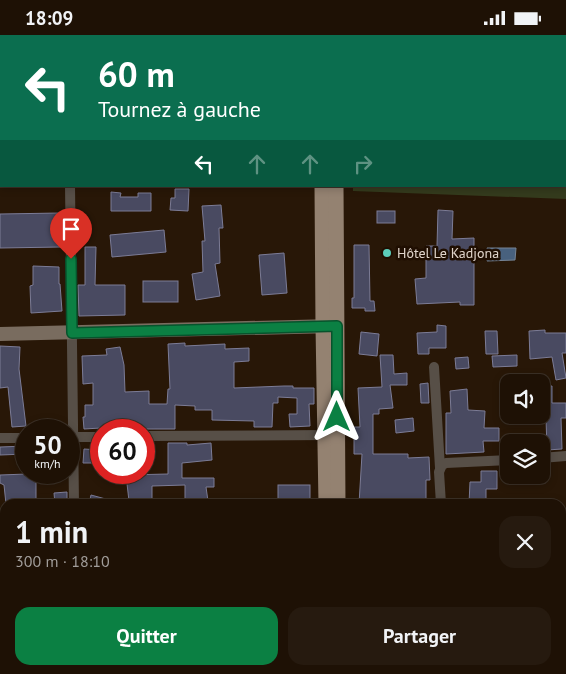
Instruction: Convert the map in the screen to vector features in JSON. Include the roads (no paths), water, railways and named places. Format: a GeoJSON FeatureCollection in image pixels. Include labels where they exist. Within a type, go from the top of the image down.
{"type":"FeatureCollection","features":[{"type":"Feature","properties":{"kind":"main road"},"geometry":{"type":"LineString","coordinates":[[322,187],[330,326]]}},
{"type":"Feature","properties":{"kind":"main road"},"geometry":{"type":"LineString","coordinates":[[326,499],[330,435],[330,326],[336,187]]}},
{"type":"Feature","properties":{"kind":"main road"},"geometry":{"type":"LineString","coordinates":[[330,435],[337,499]]}},
{"type":"Feature","properties":{"kind":"street"},"geometry":{"type":"LineString","coordinates":[[70,187],[71,419]]}},
{"type":"Feature","properties":{"kind":"street"},"geometry":{"type":"LineString","coordinates":[[0,334],[330,326]]}},
{"type":"Feature","properties":{"kind":"street"},"geometry":{"type":"LineString","coordinates":[[434,367],[441,499]]}},
{"type":"Feature","properties":{"kind":"street"},"geometry":{"type":"LineString","coordinates":[[155,436],[330,435]]}},
{"type":"Feature","properties":{"kind":"street"},"geometry":{"type":"LineString","coordinates":[[0,438],[15,438]]}},
{"type":"Feature","properties":{"kind":"street"},"geometry":{"type":"LineString","coordinates":[[550,457],[566,456]]}},
{"type":"Feature","properties":{"kind":"street"},"geometry":{"type":"LineString","coordinates":[[440,468],[446,463],[500,460]]}},
{"type":"Feature","properties":{"kind":"street"},"geometry":{"type":"LineString","coordinates":[[73,484],[74,499]]}},
{"type":"Feature","properties":{"kind":"water"},"geometry":{"type":"Polygon","coordinates":[[[487,248],[516,248],[515,260],[487,261],[487,248]]]}},
{"type":"Feature","properties":{"kind":"place","name":"Hôtel Le Kadjona"},"geometry":{"type":"Point","coordinates":[387,253]}}]}
